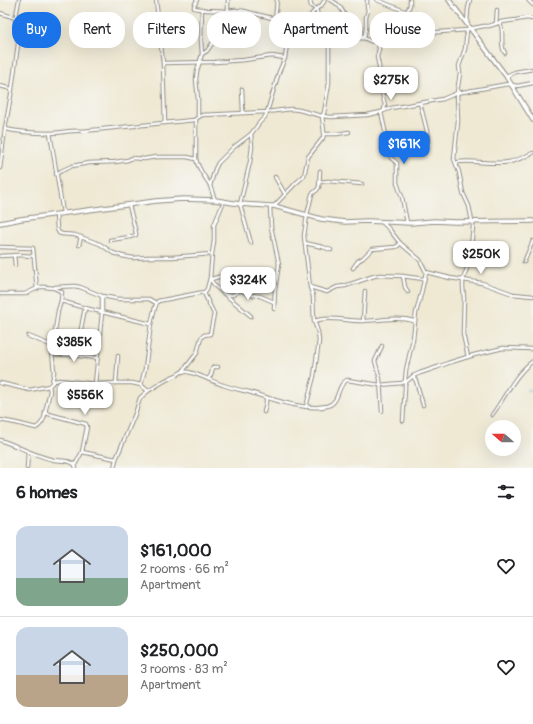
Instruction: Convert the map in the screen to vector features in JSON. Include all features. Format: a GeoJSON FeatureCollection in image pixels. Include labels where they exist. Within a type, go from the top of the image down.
{"type":"FeatureCollection","features":[{"type":"Feature","properties":{"kind":"street"},"geometry":{"type":"LineString","coordinates":[[17,12],[19,0]]}},
{"type":"Feature","properties":{"kind":"street"},"geometry":{"type":"LineString","coordinates":[[156,0],[163,63],[165,123]]}},
{"type":"Feature","properties":{"kind":"street"},"geometry":{"type":"LineString","coordinates":[[197,0],[194,7],[202,9],[244,11],[269,17]]}},
{"type":"Feature","properties":{"kind":"street"},"geometry":{"type":"LineString","coordinates":[[202,54],[222,31],[228,11],[228,0]]}},
{"type":"Feature","properties":{"kind":"street"},"geometry":{"type":"LineString","coordinates":[[276,12],[277,0]]}},
{"type":"Feature","properties":{"kind":"street"},"geometry":{"type":"LineString","coordinates":[[310,0],[312,12]]}},
{"type":"Feature","properties":{"kind":"street"},"geometry":{"type":"LineString","coordinates":[[314,12],[325,0]]}},
{"type":"Feature","properties":{"kind":"street"},"geometry":{"type":"LineString","coordinates":[[331,0],[339,5],[349,24],[364,38],[370,41]]}},
{"type":"Feature","properties":{"kind":"street"},"geometry":{"type":"LineString","coordinates":[[364,38],[368,11],[367,0]]}},
{"type":"Feature","properties":{"kind":"street"},"geometry":{"type":"LineString","coordinates":[[377,0],[407,12],[410,5],[410,0]]}},
{"type":"Feature","properties":{"kind":"street"},"geometry":{"type":"LineString","coordinates":[[448,0],[506,76],[533,120]]}},
{"type":"Feature","properties":{"kind":"street"},"geometry":{"type":"LineString","coordinates":[[467,23],[470,0]]}},
{"type":"Feature","properties":{"kind":"street"},"geometry":{"type":"LineString","coordinates":[[528,0],[533,5]]}},
{"type":"Feature","properties":{"kind":"street"},"geometry":{"type":"LineString","coordinates":[[311,6],[316,9],[317,12]]}},
{"type":"Feature","properties":{"kind":"street"},"geometry":{"type":"LineString","coordinates":[[202,9],[202,54],[196,74],[198,99],[196,159],[199,168],[210,186],[215,200]]}},
{"type":"Feature","properties":{"kind":"street"},"geometry":{"type":"LineString","coordinates":[[497,10],[498,24],[503,32],[502,48],[505,53]]}},
{"type":"Feature","properties":{"kind":"street"},"geometry":{"type":"LineString","coordinates":[[0,13],[12,17]]}},
{"type":"Feature","properties":{"kind":"street"},"geometry":{"type":"LineString","coordinates":[[435,32],[489,26],[529,18],[533,19]]}},
{"type":"Feature","properties":{"kind":"street"},"geometry":{"type":"LineString","coordinates":[[468,357],[462,334],[464,280],[470,258],[473,221],[463,193],[457,164],[454,159],[458,121],[459,66],[465,49],[469,29]]}},
{"type":"Feature","properties":{"kind":"street"},"geometry":{"type":"LineString","coordinates":[[0,168],[17,48]]}},
{"type":"Feature","properties":{"kind":"street"},"geometry":{"type":"LineString","coordinates":[[210,186],[218,163],[234,147],[251,134],[265,118],[278,72],[285,58],[286,48]]}},
{"type":"Feature","properties":{"kind":"street"},"geometry":{"type":"LineString","coordinates":[[274,309],[279,264],[270,227],[272,206],[304,176],[308,157],[324,134],[322,116],[324,113],[329,83],[330,48]]}},
{"type":"Feature","properties":{"kind":"street"},"geometry":{"type":"LineString","coordinates":[[379,48],[378,57],[385,105],[384,110]]}},
{"type":"Feature","properties":{"kind":"street"},"geometry":{"type":"LineString","coordinates":[[163,63],[199,63],[244,60],[272,56],[285,58]]}},
{"type":"Feature","properties":{"kind":"street"},"geometry":{"type":"LineString","coordinates":[[506,76],[515,72],[533,69]]}},
{"type":"Feature","properties":{"kind":"street"},"geometry":{"type":"LineString","coordinates":[[5,129],[20,132],[50,133],[194,120],[202,115],[267,112],[291,109],[322,116],[336,117],[367,115],[384,110],[443,99],[458,93],[508,84],[517,86],[533,83]]}},
{"type":"Feature","properties":{"kind":"street"},"geometry":{"type":"LineString","coordinates":[[0,86],[12,89]]}},
{"type":"Feature","properties":{"kind":"street"},"geometry":{"type":"LineString","coordinates":[[242,89],[243,112]]}},
{"type":"Feature","properties":{"kind":"street"},"geometry":{"type":"LineString","coordinates":[[420,103],[428,141]]}},
{"type":"Feature","properties":{"kind":"street"},"geometry":{"type":"LineString","coordinates":[[381,112],[391,158],[396,163],[398,183],[407,223]]}},
{"type":"Feature","properties":{"kind":"street"},"geometry":{"type":"LineString","coordinates":[[324,134],[349,132]]}},
{"type":"Feature","properties":{"kind":"street"},"geometry":{"type":"LineString","coordinates":[[50,133],[63,213]]}},
{"type":"Feature","properties":{"kind":"street"},"geometry":{"type":"LineString","coordinates":[[251,134],[252,147],[250,162],[240,204],[251,243]]}},
{"type":"Feature","properties":{"kind":"street"},"geometry":{"type":"LineString","coordinates":[[457,164],[458,162],[509,162],[533,153]]}},
{"type":"Feature","properties":{"kind":"street"},"geometry":{"type":"LineString","coordinates":[[56,174],[72,166],[89,163],[115,162],[132,158],[144,159],[156,157],[187,157],[196,159]]}},
{"type":"Feature","properties":{"kind":"street"},"geometry":{"type":"LineString","coordinates":[[306,407],[314,376],[318,332],[314,321],[313,296],[310,287],[304,236],[312,194],[317,190],[320,182],[320,171]]}},
{"type":"Feature","properties":{"kind":"street"},"geometry":{"type":"LineString","coordinates":[[275,177],[285,194]]}},
{"type":"Feature","properties":{"kind":"street"},"geometry":{"type":"LineString","coordinates":[[320,182],[328,181],[362,184]]}},
{"type":"Feature","properties":{"kind":"street"},"geometry":{"type":"LineString","coordinates":[[0,223],[156,200],[183,199],[215,200],[240,204],[272,206],[322,219],[345,222],[407,223],[533,221]]}},
{"type":"Feature","properties":{"kind":"street"},"geometry":{"type":"LineString","coordinates":[[141,385],[156,303],[160,300],[204,292],[207,289],[210,279],[215,222],[224,201]]}},
{"type":"Feature","properties":{"kind":"street"},"geometry":{"type":"LineString","coordinates":[[110,240],[136,235],[128,204]]}},
{"type":"Feature","properties":{"kind":"street"},"geometry":{"type":"LineString","coordinates":[[56,214],[57,229],[59,233],[74,234],[100,244],[115,254],[129,258],[212,254]]}},
{"type":"Feature","properties":{"kind":"street"},"geometry":{"type":"LineString","coordinates":[[381,222],[389,229],[400,243],[420,260],[426,272],[414,321],[413,337],[404,381],[403,421]]}},
{"type":"Feature","properties":{"kind":"street"},"geometry":{"type":"LineString","coordinates":[[79,245],[81,237]]}},
{"type":"Feature","properties":{"kind":"street"},"geometry":{"type":"LineString","coordinates":[[524,262],[533,241]]}},
{"type":"Feature","properties":{"kind":"street"},"geometry":{"type":"LineString","coordinates":[[305,243],[331,250]]}},
{"type":"Feature","properties":{"kind":"street"},"geometry":{"type":"LineString","coordinates":[[353,268],[357,261],[363,258],[372,249],[396,246],[400,243]]}},
{"type":"Feature","properties":{"kind":"street"},"geometry":{"type":"LineString","coordinates":[[0,247],[33,247],[37,289]]}},
{"type":"Feature","properties":{"kind":"street"},"geometry":{"type":"LineString","coordinates":[[14,255],[15,265]]}},
{"type":"Feature","properties":{"kind":"street"},"geometry":{"type":"LineString","coordinates":[[0,256],[34,256]]}},
{"type":"Feature","properties":{"kind":"street"},"geometry":{"type":"LineString","coordinates":[[426,272],[482,283],[513,294],[533,296]]}},
{"type":"Feature","properties":{"kind":"street"},"geometry":{"type":"LineString","coordinates":[[210,279],[236,273]]}},
{"type":"Feature","properties":{"kind":"street"},"geometry":{"type":"LineString","coordinates":[[310,287],[326,292],[337,287],[353,284],[375,275],[402,276],[424,279]]}},
{"type":"Feature","properties":{"kind":"street"},"geometry":{"type":"LineString","coordinates":[[402,276],[405,288],[408,292]]}},
{"type":"Feature","properties":{"kind":"street"},"geometry":{"type":"LineString","coordinates":[[210,279],[216,287],[251,316]]}},
{"type":"Feature","properties":{"kind":"street"},"geometry":{"type":"LineString","coordinates":[[0,294],[23,294],[45,287],[64,286],[80,287],[102,296],[118,299],[149,299],[156,303]]}},
{"type":"Feature","properties":{"kind":"street"},"geometry":{"type":"LineString","coordinates":[[52,287],[62,292],[52,354],[54,372],[52,383]]}},
{"type":"Feature","properties":{"kind":"street"},"geometry":{"type":"LineString","coordinates":[[225,295],[233,295],[240,290],[274,302]]}},
{"type":"Feature","properties":{"kind":"street"},"geometry":{"type":"LineString","coordinates":[[363,321],[365,290]]}},
{"type":"Feature","properties":{"kind":"street"},"geometry":{"type":"LineString","coordinates":[[114,468],[140,398],[148,391],[172,376],[184,371],[198,352],[201,338],[204,335],[210,334],[214,313],[204,292]]}},
{"type":"Feature","properties":{"kind":"street"},"geometry":{"type":"LineString","coordinates":[[95,384],[102,312],[102,296]]}},
{"type":"Feature","properties":{"kind":"street"},"geometry":{"type":"LineString","coordinates":[[61,301],[151,324]]}},
{"type":"Feature","properties":{"kind":"street"},"geometry":{"type":"LineString","coordinates":[[79,339],[85,308]]}},
{"type":"Feature","properties":{"kind":"street"},"geometry":{"type":"LineString","coordinates":[[314,321],[328,318],[363,321],[409,319],[414,321]]}},
{"type":"Feature","properties":{"kind":"street"},"geometry":{"type":"LineString","coordinates":[[28,336],[53,346]]}},
{"type":"Feature","properties":{"kind":"street"},"geometry":{"type":"LineString","coordinates":[[382,346],[375,361],[379,375],[382,411]]}},
{"type":"Feature","properties":{"kind":"street"},"geometry":{"type":"LineString","coordinates":[[184,371],[222,385],[306,407],[327,406],[337,398],[345,381],[349,380],[380,384],[402,383],[429,369],[468,357],[503,348],[533,349]]}},
{"type":"Feature","properties":{"kind":"street"},"geometry":{"type":"LineString","coordinates":[[52,354],[97,358]]}},
{"type":"Feature","properties":{"kind":"street"},"geometry":{"type":"LineString","coordinates":[[116,383],[118,356]]}},
{"type":"Feature","properties":{"kind":"street"},"geometry":{"type":"LineString","coordinates":[[492,415],[500,405],[513,382],[533,361]]}},
{"type":"Feature","properties":{"kind":"street"},"geometry":{"type":"LineString","coordinates":[[208,379],[213,367],[218,367]]}},
{"type":"Feature","properties":{"kind":"street"},"geometry":{"type":"LineString","coordinates":[[413,376],[424,405]]}},
{"type":"Feature","properties":{"kind":"street"},"geometry":{"type":"LineString","coordinates":[[0,383],[30,390],[49,386],[58,380],[95,384],[132,383],[141,385],[148,391]]}},
{"type":"Feature","properties":{"kind":"street"},"geometry":{"type":"LineString","coordinates":[[0,420],[38,428],[44,420],[50,391],[49,386]]}},
{"type":"Feature","properties":{"kind":"street"},"geometry":{"type":"LineString","coordinates":[[264,412],[266,397]]}},
{"type":"Feature","properties":{"kind":"street"},"geometry":{"type":"LineString","coordinates":[[45,413],[86,424],[87,429],[82,452],[75,467]]}},
{"type":"Feature","properties":{"kind":"street"},"geometry":{"type":"LineString","coordinates":[[0,440],[28,452],[55,460],[72,462],[75,467]]}},
{"type":"Feature","properties":{"kind":"street"},"geometry":{"type":"LineString","coordinates":[[27,468],[28,452]]}},
{"type":"Feature","properties":{"kind":"street"},"geometry":{"type":"LineString","coordinates":[[82,452],[116,460]]}},
{"type":"Feature","properties":{"kind":"waterway"},"geometry":{"type":"LineString","coordinates":[[526,390],[533,390]]}}]}
